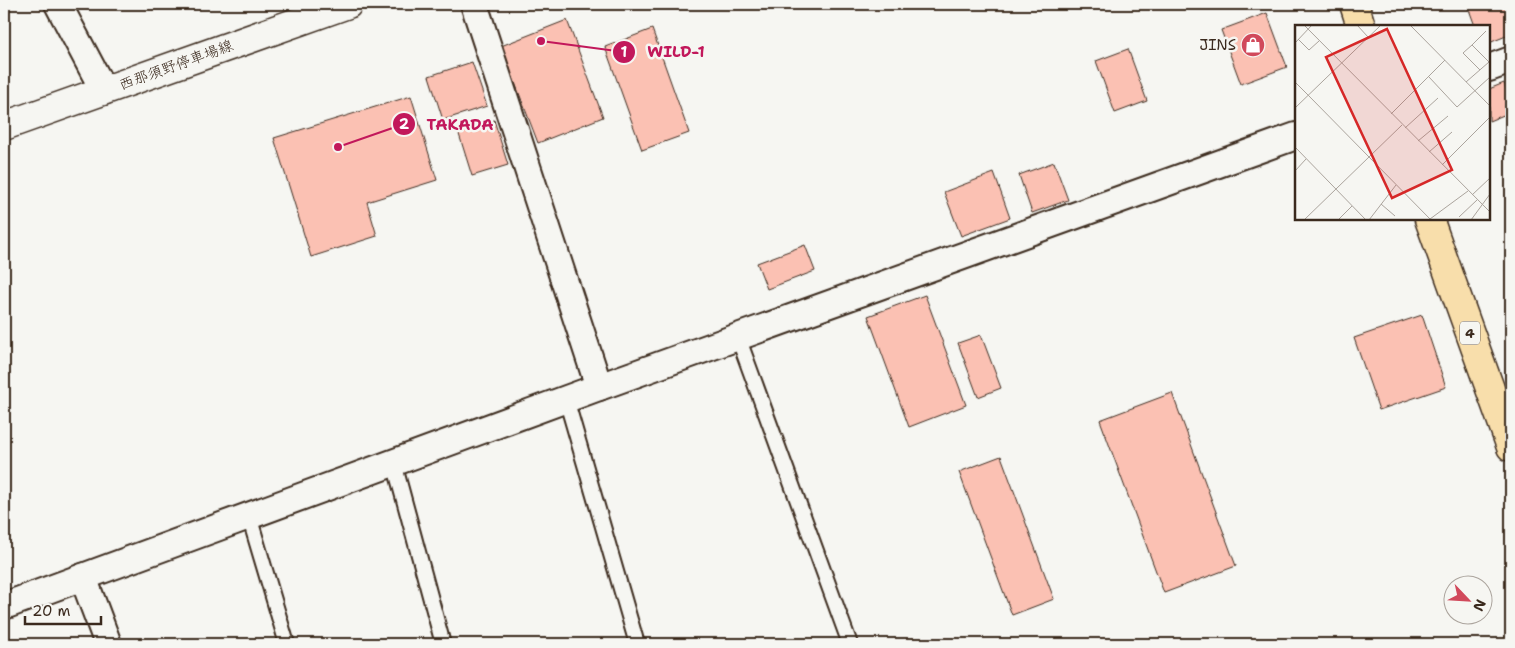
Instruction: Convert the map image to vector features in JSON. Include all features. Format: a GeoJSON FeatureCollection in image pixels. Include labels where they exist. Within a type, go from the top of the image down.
{"type":"FeatureCollection","features":[{"type":"Feature","properties":{"kind":"highway"},"geometry":{"type":"LineString","coordinates":[[1354,4],[1361,25]]}},
{"type":"Feature","properties":{"kind":"highway","name":"4"},"geometry":{"type":"LineString","coordinates":[[1429,220],[1511,447]]}},
{"type":"Feature","properties":{"kind":"main road","name":"西那須野停車場線"},"geometry":{"type":"LineString","coordinates":[[4,126],[348,4]]}},
{"type":"Feature","properties":{"kind":"street"},"geometry":{"type":"LineString","coordinates":[[58,4],[104,91]]}},
{"type":"Feature","properties":{"kind":"street"},"geometry":{"type":"LineString","coordinates":[[474,4],[599,387]]}},
{"type":"Feature","properties":{"kind":"street"},"geometry":{"type":"LineString","coordinates":[[1490,68],[1511,60]]}},
{"type":"Feature","properties":{"kind":"street"},"geometry":{"type":"LineString","coordinates":[[4,606],[566,399],[1295,136]]}},
{"type":"Feature","properties":{"kind":"street"},"geometry":{"type":"LineString","coordinates":[[83,577],[108,644]]}},
{"type":"Feature","properties":{"kind":"lane"},"geometry":{"type":"LineString","coordinates":[[738,337],[850,644]]}},
{"type":"Feature","properties":{"kind":"lane"},"geometry":{"type":"LineString","coordinates":[[566,399],[637,644]]}},
{"type":"Feature","properties":{"kind":"lane"},"geometry":{"type":"LineString","coordinates":[[394,463],[443,644]]}},
{"type":"Feature","properties":{"kind":"lane"},"geometry":{"type":"LineString","coordinates":[[249,516],[287,644]]}},
{"type":"Feature","properties":{"kind":"building"},"geometry":{"type":"Polygon","coordinates":[[[1467,4],[1511,4],[1511,34],[1490,43],[1490,25],[1475,25],[1467,4]]]}},
{"type":"Feature","properties":{"kind":"building"},"geometry":{"type":"Polygon","coordinates":[[[1267,13],[1287,67],[1241,84],[1221,30],[1267,13]]]}},
{"type":"Feature","properties":{"kind":"building"},"geometry":{"type":"Polygon","coordinates":[[[567,20],[603,117],[538,143],[501,46],[567,20]]]}},
{"type":"Feature","properties":{"kind":"building"},"geometry":{"type":"Polygon","coordinates":[[[652,29],[689,133],[642,150],[605,47],[652,29]]]}},
{"type":"Feature","properties":{"kind":"building"},"geometry":{"type":"Polygon","coordinates":[[[1128,49],[1147,101],[1115,113],[1096,61],[1128,49]]]}},
{"type":"Feature","properties":{"kind":"building"},"geometry":{"type":"Polygon","coordinates":[[[472,62],[487,106],[443,120],[429,76],[472,62]]]}},
{"type":"Feature","properties":{"kind":"building"},"geometry":{"type":"Polygon","coordinates":[[[1504,83],[1511,102],[1511,112],[1490,121],[1490,89],[1504,83]]]}},
{"type":"Feature","properties":{"kind":"building"},"geometry":{"type":"Polygon","coordinates":[[[411,96],[437,180],[367,202],[377,236],[311,257],[274,138],[411,96]]]}},
{"type":"Feature","properties":{"kind":"building"},"geometry":{"type":"Polygon","coordinates":[[[494,120],[508,165],[472,176],[458,131],[494,120]]]}},
{"type":"Feature","properties":{"kind":"building"},"geometry":{"type":"Polygon","coordinates":[[[1054,162],[1068,200],[1032,213],[1019,175],[1054,162]]]}},
{"type":"Feature","properties":{"kind":"building"},"geometry":{"type":"Polygon","coordinates":[[[994,173],[1010,218],[961,236],[944,192],[994,173]]]}},
{"type":"Feature","properties":{"kind":"building"},"geometry":{"type":"Polygon","coordinates":[[[805,245],[815,271],[767,289],[757,263],[805,245]]]}},
{"type":"Feature","properties":{"kind":"building"},"geometry":{"type":"Polygon","coordinates":[[[925,295],[966,405],[909,427],[868,316],[925,295]]]}},
{"type":"Feature","properties":{"kind":"building"},"geometry":{"type":"Polygon","coordinates":[[[1422,315],[1446,387],[1379,410],[1354,338],[1422,315]]]}},
{"type":"Feature","properties":{"kind":"building"},"geometry":{"type":"Polygon","coordinates":[[[981,335],[1001,388],[978,397],[958,343],[981,335]]]}},
{"type":"Feature","properties":{"kind":"building"},"geometry":{"type":"Polygon","coordinates":[[[1172,393],[1236,566],[1164,593],[1100,420],[1172,393]]]}},
{"type":"Feature","properties":{"kind":"building"},"geometry":{"type":"Polygon","coordinates":[[[1001,456],[1054,599],[1012,615],[959,472],[1001,456]]]}},
{"type":"Feature","properties":{"kind":"place","name":"WILD-1"},"geometry":{"type":"Point","coordinates":[541,41]}},
{"type":"Feature","properties":{"kind":"place","name":"JINS"},"geometry":{"type":"Point","coordinates":[1253,45]}},
{"type":"Feature","properties":{"kind":"place","name":"TAKADA"},"geometry":{"type":"Point","coordinates":[338,147]}}]}
